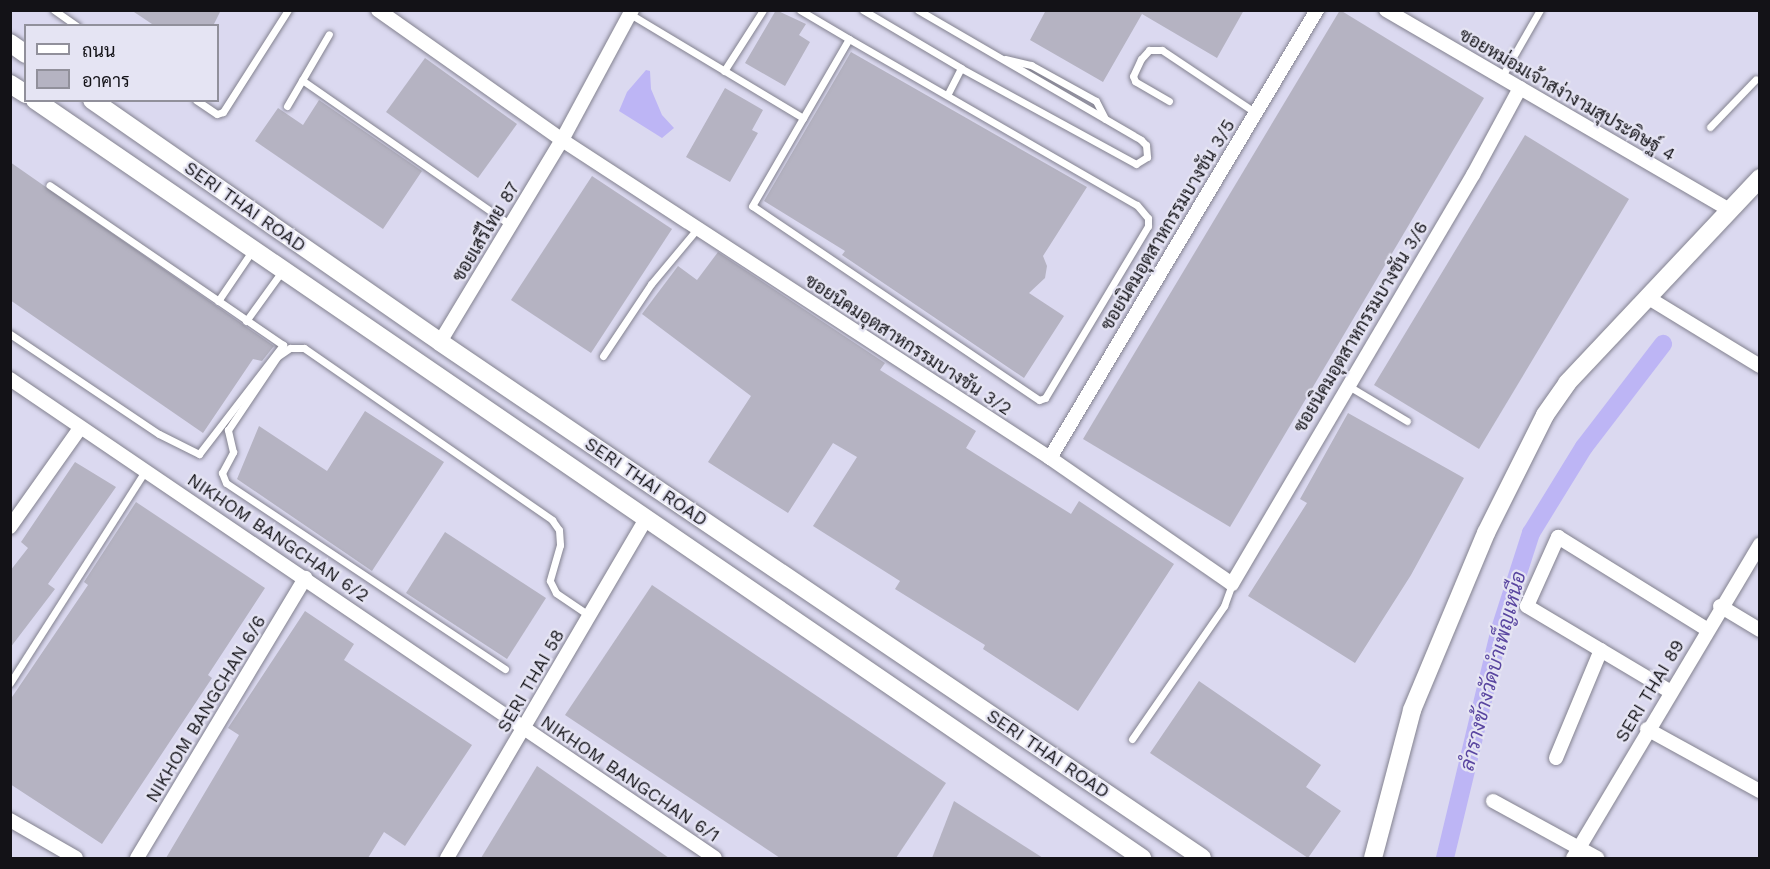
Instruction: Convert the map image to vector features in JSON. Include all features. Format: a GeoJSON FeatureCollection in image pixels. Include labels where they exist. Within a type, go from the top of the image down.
{"type":"FeatureCollection","features":[{"type":"Feature","properties":{"kind":"main road"},"geometry":{"type":"LineString","coordinates":[[10,44],[24,53]]}},
{"type":"Feature","properties":{"kind":"main road"},"geometry":{"type":"LineString","coordinates":[[10,84],[24,93]]}},
{"type":"Feature","properties":{"kind":"main road","name":"SERI THAI ROAD"},"geometry":{"type":"LineString","coordinates":[[38,102],[645,521],[1142,858]]}},
{"type":"Feature","properties":{"kind":"main road","name":"SERI THAI ROAD"},"geometry":{"type":"LineString","coordinates":[[95,102],[440,342],[1202,858]]}},
{"type":"Feature","properties":{"kind":"main road"},"geometry":{"type":"LineString","coordinates":[[1373,858],[1412,710],[1486,533],[1545,414],[1567,383],[1760,178]]}},
{"type":"Feature","properties":{"kind":"main road"},"geometry":{"type":"LineString","coordinates":[[425,368],[440,342]]}},
{"type":"Feature","properties":{"kind":"street","name":"ซอยนิคมอุตสาหกรรมบางชัน 3/2"},"geometry":{"type":"LineString","coordinates":[[378,10],[562,140],[1050,458],[1232,584]]}},
{"type":"Feature","properties":{"kind":"street","name":"ซอยนิคมอุตสาหกรรมบางชัน 3/5"},"geometry":{"type":"LineString","coordinates":[[1050,458],[1317,10]]}},
{"type":"Feature","properties":{"kind":"street","name":"ซอยหม่อมเจ้าสง่างามสุประดิษฐ์ 4"},"geometry":{"type":"LineString","coordinates":[[1386,10],[1729,210]]}},
{"type":"Feature","properties":{"kind":"street","name":"ซอยเสรีไทย 87"},"geometry":{"type":"LineString","coordinates":[[440,342],[562,140],[631,12]]}},
{"type":"Feature","properties":{"kind":"street","name":"ซอยนิคมอุตสาหกรรมบางชัน 3/6"},"geometry":{"type":"LineString","coordinates":[[1232,584],[1347,385],[1473,175],[1520,88]]}},
{"type":"Feature","properties":{"kind":"street"},"geometry":{"type":"LineString","coordinates":[[1647,297],[1760,366]]}},
{"type":"Feature","properties":{"kind":"street","name":"NIKHOM BANGCHAN 6/2"},"geometry":{"type":"LineString","coordinates":[[10,379],[525,728]]}},
{"type":"Feature","properties":{"kind":"street"},"geometry":{"type":"LineString","coordinates":[[10,527],[80,428]]}},
{"type":"Feature","properties":{"kind":"street","name":"SERI THAI 58"},"geometry":{"type":"LineString","coordinates":[[447,858],[645,521]]}},
{"type":"Feature","properties":{"kind":"street"},"geometry":{"type":"LineString","coordinates":[[1671,692],[1527,606],[1558,537],[1708,630]]}},
{"type":"Feature","properties":{"kind":"street","name":"SERI THAI 89"},"geometry":{"type":"LineString","coordinates":[[1576,853],[1720,606],[1760,544]]}},
{"type":"Feature","properties":{"kind":"street","name":"NIKHOM BANGCHAN 6/6"},"geometry":{"type":"LineString","coordinates":[[137,858],[306,578]]}},
{"type":"Feature","properties":{"kind":"street"},"geometry":{"type":"LineString","coordinates":[[1720,606],[1760,630]]}},
{"type":"Feature","properties":{"kind":"street"},"geometry":{"type":"LineString","coordinates":[[1556,758],[1601,650]]}},
{"type":"Feature","properties":{"kind":"street","name":"NIKHOM BANGCHAN 6/1"},"geometry":{"type":"LineString","coordinates":[[525,728],[716,858]]}},
{"type":"Feature","properties":{"kind":"street"},"geometry":{"type":"LineString","coordinates":[[1647,729],[1760,791]]}},
{"type":"Feature","properties":{"kind":"street"},"geometry":{"type":"LineString","coordinates":[[1493,801],[1576,853],[1597,858]]}},
{"type":"Feature","properties":{"kind":"street"},"geometry":{"type":"LineString","coordinates":[[10,820],[76,858]]}},
{"type":"Feature","properties":{"kind":"lane"},"geometry":{"type":"LineString","coordinates":[[54,10],[74,24]]}},
{"type":"Feature","properties":{"kind":"lane"},"geometry":{"type":"LineString","coordinates":[[199,102],[218,114],[223,112],[288,10]]}},
{"type":"Feature","properties":{"kind":"lane"},"geometry":{"type":"LineString","coordinates":[[724,71],[763,10]]}},
{"type":"Feature","properties":{"kind":"lane"},"geometry":{"type":"LineString","coordinates":[[801,10],[1137,205],[1148,218],[1148,226],[1049,393],[1039,400],[752,206],[849,39]]}},
{"type":"Feature","properties":{"kind":"lane"},"geometry":{"type":"LineString","coordinates":[[863,10],[961,68],[1136,164],[1143,162],[1148,152],[1146,145],[1105,119],[1096,101],[1018,59],[1002,59],[918,10]]}},
{"type":"Feature","properties":{"kind":"lane"},"geometry":{"type":"LineString","coordinates":[[1501,78],[1540,10]]}},
{"type":"Feature","properties":{"kind":"lane"},"geometry":{"type":"LineString","coordinates":[[631,12],[803,118]]}},
{"type":"Feature","properties":{"kind":"lane"},"geometry":{"type":"LineString","coordinates":[[287,106],[329,34]]}},
{"type":"Feature","properties":{"kind":"lane"},"geometry":{"type":"LineString","coordinates":[[1169,101],[1135,81],[1140,59],[1149,50],[1162,50],[1256,112]]}},
{"type":"Feature","properties":{"kind":"lane"},"geometry":{"type":"LineString","coordinates":[[947,95],[961,68]]}},
{"type":"Feature","properties":{"kind":"lane"},"geometry":{"type":"LineString","coordinates":[[1710,128],[1758,78]]}},
{"type":"Feature","properties":{"kind":"lane"},"geometry":{"type":"LineString","coordinates":[[302,80],[512,226]]}},
{"type":"Feature","properties":{"kind":"lane"},"geometry":{"type":"LineString","coordinates":[[10,334],[159,434],[199,454],[283,345],[49,185]]}},
{"type":"Feature","properties":{"kind":"lane"},"geometry":{"type":"LineString","coordinates":[[603,356],[651,285],[697,229]]}},
{"type":"Feature","properties":{"kind":"lane"},"geometry":{"type":"LineString","coordinates":[[218,301],[252,251]]}},
{"type":"Feature","properties":{"kind":"lane"},"geometry":{"type":"LineString","coordinates":[[246,321],[282,271]]}},
{"type":"Feature","properties":{"kind":"lane"},"geometry":{"type":"LineString","coordinates":[[505,669],[226,483],[222,473],[233,452],[228,430],[277,357],[290,348],[304,348],[552,520],[559,530],[560,545],[550,581],[556,593],[590,616]]}},
{"type":"Feature","properties":{"kind":"lane"},"geometry":{"type":"LineString","coordinates":[[1347,385],[1407,421]]}},
{"type":"Feature","properties":{"kind":"lane"},"geometry":{"type":"LineString","coordinates":[[10,683],[145,471]]}},
{"type":"Feature","properties":{"kind":"lane"},"geometry":{"type":"LineString","coordinates":[[1132,739],[1224,606],[1232,584]]}},
{"type":"Feature","properties":{"kind":"shaded area"},"geometry":{"type":"Polygon","coordinates":[[[11,11],[1759,11],[1759,858],[11,858],[11,11]]]}},
{"type":"Feature","properties":{"kind":"shaded area"},"geometry":{"type":"Polygon","coordinates":[[[646,70],[650,71],[651,89],[662,115],[674,128],[662,138],[619,111],[627,92],[646,70]]]}},
{"type":"Feature","properties":{"kind":"building"},"geometry":{"type":"Polygon","coordinates":[[[131,10],[221,10],[214,24],[152,24],[131,10]]]}},
{"type":"Feature","properties":{"kind":"building"},"geometry":{"type":"Polygon","coordinates":[[[776,10],[806,24],[799,35],[810,42],[785,86],[745,63],[776,10]]]}},
{"type":"Feature","properties":{"kind":"building"},"geometry":{"type":"Polygon","coordinates":[[[1046,10],[1244,10],[1217,58],[1142,14],[1103,82],[1030,40],[1046,10]]]}},
{"type":"Feature","properties":{"kind":"building"},"geometry":{"type":"Polygon","coordinates":[[[1340,10],[1484,98],[1230,527],[1083,439],[1340,10]]]}},
{"type":"Feature","properties":{"kind":"building"},"geometry":{"type":"Polygon","coordinates":[[[851,52],[1087,187],[1043,256],[1047,266],[1045,278],[1029,293],[1064,316],[1024,378],[842,255],[845,251],[764,201],[851,52]]]}},
{"type":"Feature","properties":{"kind":"building"},"geometry":{"type":"Polygon","coordinates":[[[425,58],[517,124],[478,178],[386,112],[425,58]]]}},
{"type":"Feature","properties":{"kind":"building"},"geometry":{"type":"Polygon","coordinates":[[[725,88],[763,110],[752,130],[758,133],[730,182],[686,157],[725,88]]]}},
{"type":"Feature","properties":{"kind":"building"},"geometry":{"type":"Polygon","coordinates":[[[319,100],[422,171],[383,229],[255,141],[278,108],[303,125],[319,100]]]}},
{"type":"Feature","properties":{"kind":"building"},"geometry":{"type":"Polygon","coordinates":[[[1525,135],[1629,199],[1479,449],[1374,385],[1525,135]]]}},
{"type":"Feature","properties":{"kind":"building"},"geometry":{"type":"Polygon","coordinates":[[[10,162],[274,346],[262,361],[253,359],[203,433],[10,300],[10,162]]]}},
{"type":"Feature","properties":{"kind":"building"},"geometry":{"type":"Polygon","coordinates":[[[592,176],[672,229],[591,353],[511,300],[592,176]]]}},
{"type":"Feature","properties":{"kind":"building"},"geometry":{"type":"Polygon","coordinates":[[[718,252],[885,363],[880,370],[976,431],[966,448],[1071,514],[1079,501],[1174,564],[1078,711],[983,649],[985,645],[895,589],[900,581],[813,526],[857,457],[833,443],[788,513],[708,462],[751,396],[642,314],[678,266],[697,280],[718,252]]]}},
{"type":"Feature","properties":{"kind":"building"},"geometry":{"type":"Polygon","coordinates":[[[365,411],[444,462],[372,571],[237,479],[259,426],[327,471],[365,411]]]}},
{"type":"Feature","properties":{"kind":"building"},"geometry":{"type":"Polygon","coordinates":[[[1348,413],[1464,478],[1411,575],[1355,663],[1248,596],[1307,503],[1300,499],[1348,413]]]}},
{"type":"Feature","properties":{"kind":"building"},"geometry":{"type":"Polygon","coordinates":[[[75,462],[116,487],[48,584],[55,589],[10,648],[10,571],[28,548],[21,542],[75,462]]]}},
{"type":"Feature","properties":{"kind":"building"},"geometry":{"type":"Polygon","coordinates":[[[136,502],[265,588],[208,675],[212,678],[102,844],[10,784],[10,700],[88,585],[84,582],[136,502]]]}},
{"type":"Feature","properties":{"kind":"building"},"geometry":{"type":"Polygon","coordinates":[[[445,532],[546,598],[507,659],[406,593],[445,532]]]}},
{"type":"Feature","properties":{"kind":"building"},"geometry":{"type":"Polygon","coordinates":[[[652,585],[946,783],[896,858],[780,858],[565,715],[652,585]]]}},
{"type":"Feature","properties":{"kind":"building"},"geometry":{"type":"Polygon","coordinates":[[[305,611],[354,644],[344,660],[472,745],[405,846],[384,832],[368,858],[166,858],[239,735],[228,728],[305,611]]]}},
{"type":"Feature","properties":{"kind":"building"},"geometry":{"type":"Polygon","coordinates":[[[1199,681],[1321,765],[1306,787],[1341,811],[1308,858],[1150,753],[1199,681]]]}},
{"type":"Feature","properties":{"kind":"building"},"geometry":{"type":"Polygon","coordinates":[[[537,766],[669,858],[481,858],[537,766]]]}},
{"type":"Feature","properties":{"kind":"building"},"geometry":{"type":"Polygon","coordinates":[[[954,801],[1043,858],[932,858],[954,801]]]}},
{"type":"Feature","properties":{"kind":"waterway","name":"ลำรางข้างวัดบำเพ็ญเหนือ"},"geometry":{"type":"LineString","coordinates":[[1445,858],[1500,629],[1531,533],[1584,447],[1663,344]]}}]}
